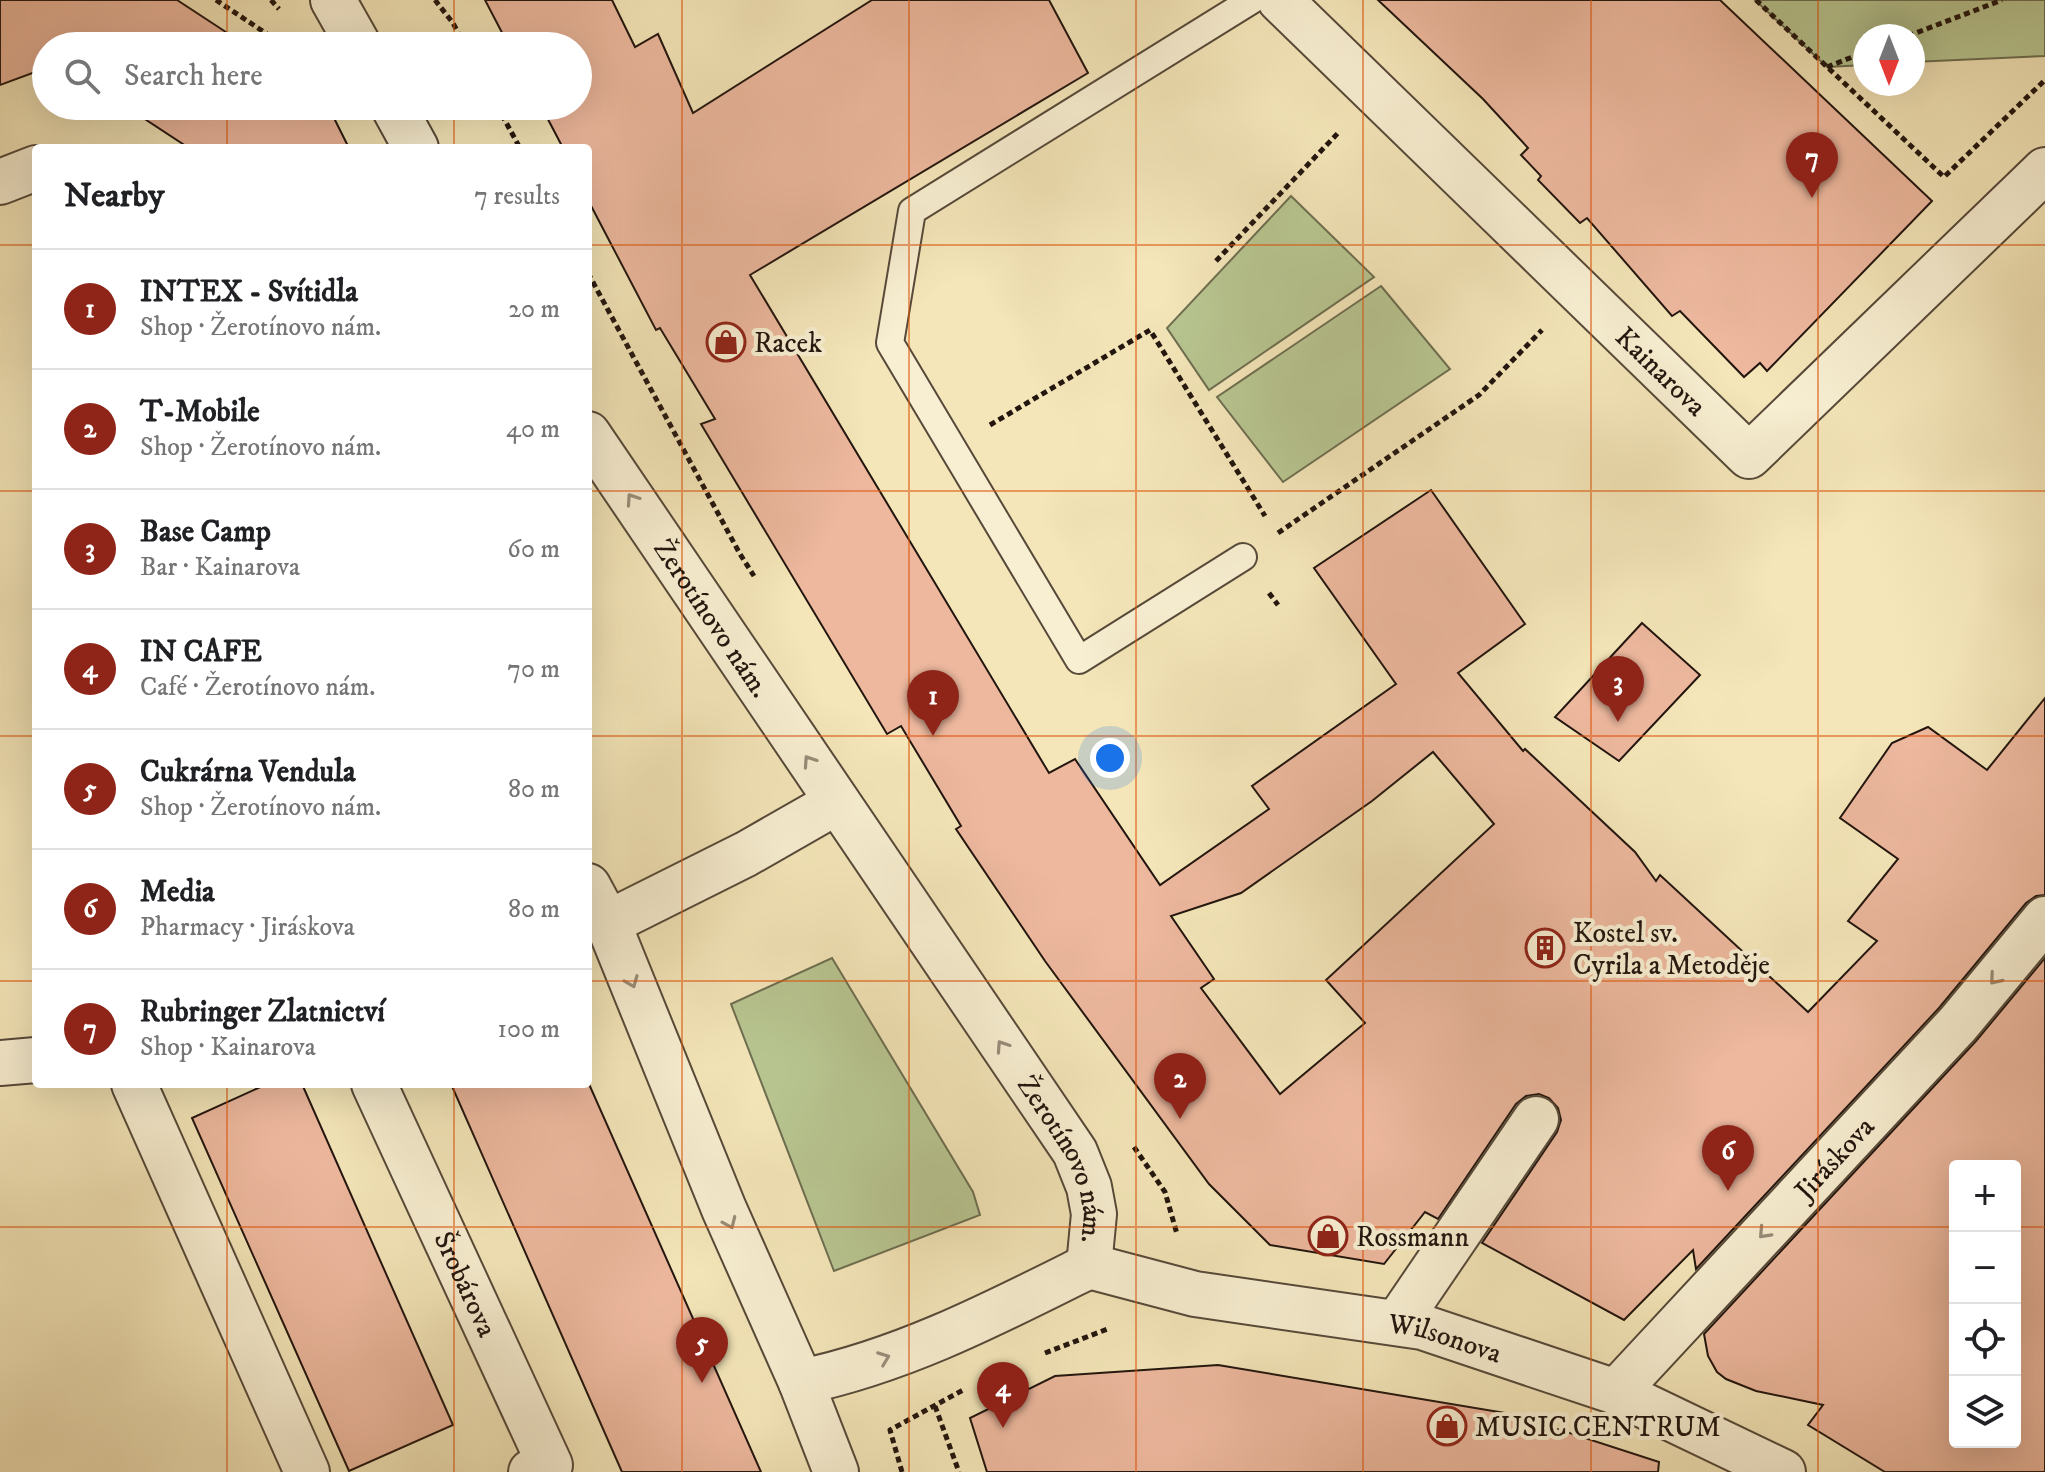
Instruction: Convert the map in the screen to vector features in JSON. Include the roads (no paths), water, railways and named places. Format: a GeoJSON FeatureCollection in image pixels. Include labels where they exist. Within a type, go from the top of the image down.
{"type":"FeatureCollection","features":[{"type":"Feature","properties":{"kind":"street"},"geometry":{"type":"LineString","coordinates":[[333,0],[351,32]]}},
{"type":"Feature","properties":{"kind":"street","name":"Kainarova"},"geometry":{"type":"LineString","coordinates":[[1280,0],[1749,456],[2045,170]]}},
{"type":"Feature","properties":{"kind":"street"},"geometry":{"type":"LineString","coordinates":[[401,120],[414,144]]}},
{"type":"Feature","properties":{"kind":"street"},"geometry":{"type":"LineString","coordinates":[[0,182],[32,170]]}},
{"type":"Feature","properties":{"kind":"street","name":"Žerotínovo nám."},"geometry":{"type":"LineString","coordinates":[[592,440],[1075,1152],[1089,1187],[1094,1214],[1089,1266],[981,1320],[845,1373],[801,1382]]}},
{"type":"Feature","properties":{"kind":"street"},"geometry":{"type":"LineString","coordinates":[[836,1472],[801,1382],[724,1209],[598,904],[746,854],[837,802]]}},
{"type":"Feature","properties":{"kind":"street","name":"Jiráskova"},"geometry":{"type":"LineString","coordinates":[[1616,1392],[1958,1024],[2045,919]]}},
{"type":"Feature","properties":{"kind":"street"},"geometry":{"type":"LineString","coordinates":[[0,1063],[32,1060]]}},
{"type":"Feature","properties":{"kind":"street"},"geometry":{"type":"LineString","coordinates":[[136,1088],[307,1472]]}},
{"type":"Feature","properties":{"kind":"street","name":"Šrobárova"},"geometry":{"type":"LineString","coordinates":[[376,1088],[550,1465],[531,1472]]}},
{"type":"Feature","properties":{"kind":"street"},"geometry":{"type":"LineString","coordinates":[[1397,1323],[1536,1119]]}},
{"type":"Feature","properties":{"kind":"street","name":"Wilsonova"},"geometry":{"type":"LineString","coordinates":[[1089,1266],[1195,1294],[1422,1327],[1616,1392],[1783,1472]]}},
{"type":"Feature","properties":{"kind":"lane"},"geometry":{"type":"LineString","coordinates":[[1243,557],[1079,660],[890,343],[912,211],[1252,0]]}},
{"type":"Feature","properties":{"kind":"place","name":"Rubringer Zlatnictví"},"geometry":{"type":"Point","coordinates":[1812,198]}},
{"type":"Feature","properties":{"kind":"place","name":"Racek"},"geometry":{"type":"Point","coordinates":[726,342]}},
{"type":"Feature","properties":{"kind":"place","name":"Base Camp"},"geometry":{"type":"Point","coordinates":[1618,722]}},
{"type":"Feature","properties":{"kind":"place","name":"INTEX - Svítidla"},"geometry":{"type":"Point","coordinates":[933,736]}},
{"type":"Feature","properties":{"kind":"place","name":"Kostel sv. Cyrila a Metoděje"},"geometry":{"type":"Point","coordinates":[1545,948]}},
{"type":"Feature","properties":{"kind":"place","name":"T-Mobile"},"geometry":{"type":"Point","coordinates":[1180,1119]}},
{"type":"Feature","properties":{"kind":"place","name":"Media"},"geometry":{"type":"Point","coordinates":[1728,1191]}},
{"type":"Feature","properties":{"kind":"place","name":"Rossmann"},"geometry":{"type":"Point","coordinates":[1328,1236]}},
{"type":"Feature","properties":{"kind":"place","name":"Cukrárna Vendula"},"geometry":{"type":"Point","coordinates":[702,1383]}},
{"type":"Feature","properties":{"kind":"place","name":"MUSIC CENTRUM"},"geometry":{"type":"Point","coordinates":[1447,1426]}},
{"type":"Feature","properties":{"kind":"place","name":"IN CAFE"},"geometry":{"type":"Point","coordinates":[1003,1428]}}]}
